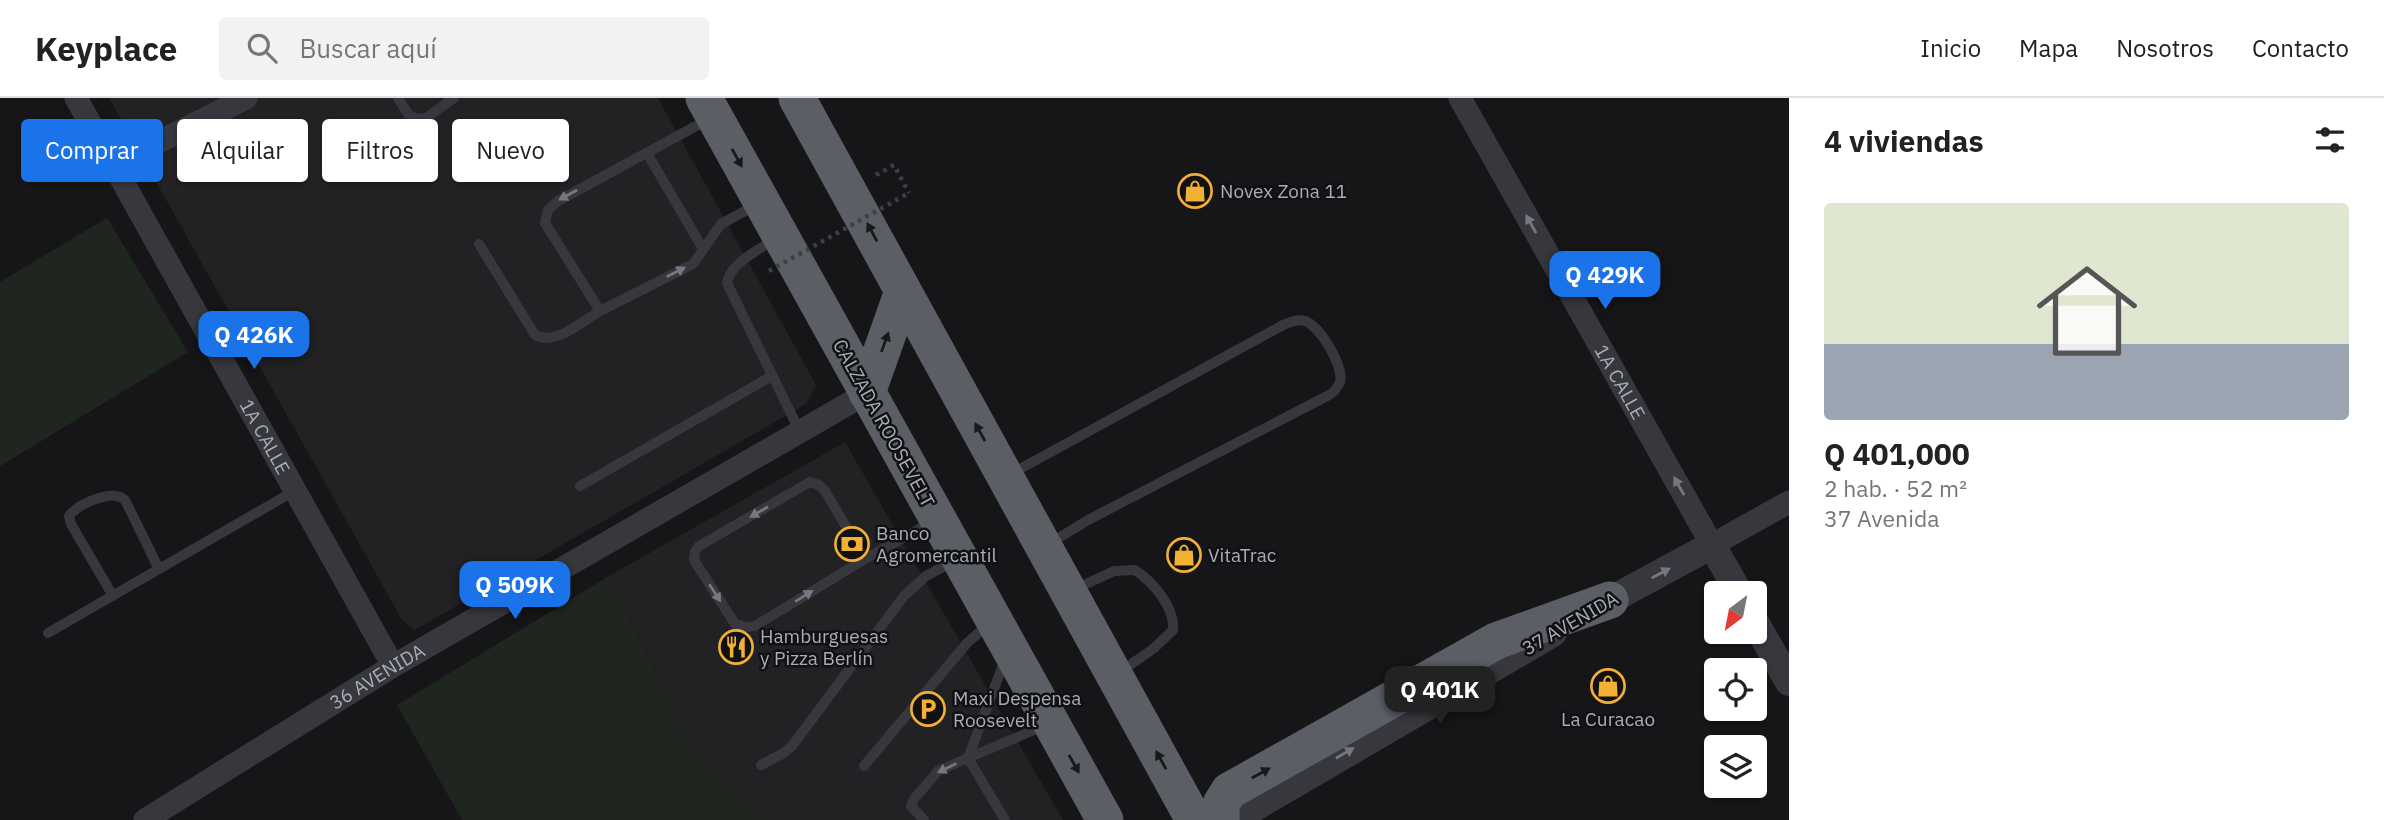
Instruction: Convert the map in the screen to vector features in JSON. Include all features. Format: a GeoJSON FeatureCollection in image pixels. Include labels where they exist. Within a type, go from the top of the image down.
{"type":"FeatureCollection","features":[{"type":"Feature","properties":{"kind":"highway"},"geometry":{"type":"LineString","coordinates":[[797,98],[1194,820]]}},
{"type":"Feature","properties":{"kind":"highway","name":"CALZADA ROOSEVELT"},"geometry":{"type":"LineString","coordinates":[[709,107],[1105,820]]}},
{"type":"Feature","properties":{"kind":"highway"},"geometry":{"type":"LineString","coordinates":[[867,393],[903,291]]}},
{"type":"Feature","properties":{"kind":"highway"},"geometry":{"type":"LineString","coordinates":[[1233,816],[1221,804],[1229,791],[1496,641],[1610,600]]}},
{"type":"Feature","properties":{"kind":"street","name":"1A CALLE"},"geometry":{"type":"LineString","coordinates":[[76,98],[88,119]]}},
{"type":"Feature","properties":{"kind":"street"},"geometry":{"type":"LineString","coordinates":[[163,140],[246,98]]}},
{"type":"Feature","properties":{"kind":"street","name":"1A CALLE"},"geometry":{"type":"LineString","coordinates":[[1460,98],[1732,581]]}},
{"type":"Feature","properties":{"kind":"street","name":"1A CALLE"},"geometry":{"type":"LineString","coordinates":[[123,182],[393,666]]}},
{"type":"Feature","properties":{"kind":"street","name":"36 AVENIDA"},"geometry":{"type":"LineString","coordinates":[[145,820],[393,666],[867,393]]}},
{"type":"Feature","properties":{"kind":"street","name":"37 AVENIDA"},"geometry":{"type":"LineString","coordinates":[[1610,600],[1789,502]]}},
{"type":"Feature","properties":{"kind":"street"},"geometry":{"type":"LineString","coordinates":[[1767,644],[1789,682]]}},
{"type":"Feature","properties":{"kind":"lane"},"geometry":{"type":"LineString","coordinates":[[398,98],[408,114],[416,119],[426,118],[454,98]]}},
{"type":"Feature","properties":{"kind":"lane"},"geometry":{"type":"LineString","coordinates":[[600,311],[545,223],[546,215],[558,201],[648,153],[709,107]]}},
{"type":"Feature","properties":{"kind":"lane"},"geometry":{"type":"LineString","coordinates":[[648,153],[703,249]]}},
{"type":"Feature","properties":{"kind":"lane"},"geometry":{"type":"LineString","coordinates":[[479,244],[535,335],[553,339],[600,311],[693,264],[721,224],[762,202]]}},
{"type":"Feature","properties":{"kind":"lane"},"geometry":{"type":"LineString","coordinates":[[780,235],[735,267],[728,274],[727,283],[800,432]]}},
{"type":"Feature","properties":{"kind":"lane"},"geometry":{"type":"LineString","coordinates":[[1005,477],[1283,325],[1301,320],[1307,322],[1313,325],[1330,347],[1340,374],[1340,382],[1329,395],[1087,520],[1044,547]]}},
{"type":"Feature","properties":{"kind":"lane"},"geometry":{"type":"LineString","coordinates":[[580,486],[772,376]]}},
{"type":"Feature","properties":{"kind":"lane"},"geometry":{"type":"LineString","coordinates":[[865,559],[825,491],[810,482],[699,545],[694,560],[735,624],[755,626],[865,559],[938,519]]}},
{"type":"Feature","properties":{"kind":"lane"},"geometry":{"type":"LineString","coordinates":[[48,633],[296,491]]}},
{"type":"Feature","properties":{"kind":"lane"},"geometry":{"type":"LineString","coordinates":[[113,596],[71,524],[69,516],[75,509],[112,494],[120,495],[159,569]]}},
{"type":"Feature","properties":{"kind":"lane"},"geometry":{"type":"LineString","coordinates":[[761,765],[792,746],[914,586],[959,558]]}},
{"type":"Feature","properties":{"kind":"lane"},"geometry":{"type":"LineString","coordinates":[[1069,593],[1114,571],[1135,570],[1152,584],[1168,608],[1173,630],[1153,649],[1115,675]]}},
{"type":"Feature","properties":{"kind":"lane"},"geometry":{"type":"LineString","coordinates":[[864,766],[967,643],[1002,634],[968,758],[1005,820]]}},
{"type":"Feature","properties":{"kind":"lane"},"geometry":{"type":"LineString","coordinates":[[924,820],[911,806],[938,771],[1051,723]]}},
{"type":"Feature","properties":{"kind":"path"},"geometry":{"type":"LineString","coordinates":[[769,271],[909,193],[894,166]]}},
{"type":"Feature","properties":{"kind":"shaded area"},"geometry":{"type":"Polygon","coordinates":[[[109,98],[658,98],[816,385],[806,404],[415,630],[402,620],[156,182],[163,182],[163,119],[121,119],[109,98]]]}},
{"type":"Feature","properties":{"kind":"shaded area"},"geometry":{"type":"Polygon","coordinates":[[[107,218],[188,352],[0,466],[0,282],[107,218]]]}},
{"type":"Feature","properties":{"kind":"shaded area"},"geometry":{"type":"Polygon","coordinates":[[[845,442],[1063,820],[766,820],[690,744],[609,576],[845,442]]]}},
{"type":"Feature","properties":{"kind":"shaded area"},"geometry":{"type":"Polygon","coordinates":[[[609,576],[690,744],[766,820],[462,820],[397,705],[609,576]]]}},
{"type":"Feature","properties":{"kind":"place","name":"Novex Zona 11"},"geometry":{"type":"Point","coordinates":[1195,191]}},
{"type":"Feature","properties":{"kind":"place","name":"Banco Agromercantil"},"geometry":{"type":"Point","coordinates":[852,544]}},
{"type":"Feature","properties":{"kind":"place","name":"VitaTrac"},"geometry":{"type":"Point","coordinates":[1184,555]}},
{"type":"Feature","properties":{"kind":"place","name":"Hamburguesas y Pizza Berlín"},"geometry":{"type":"Point","coordinates":[736,647]}},
{"type":"Feature","properties":{"kind":"place","name":"La Curacao"},"geometry":{"type":"Point","coordinates":[1608,686]}},
{"type":"Feature","properties":{"kind":"place","name":"Maxi Despensa Roosevelt"},"geometry":{"type":"Point","coordinates":[928,709]}}]}
